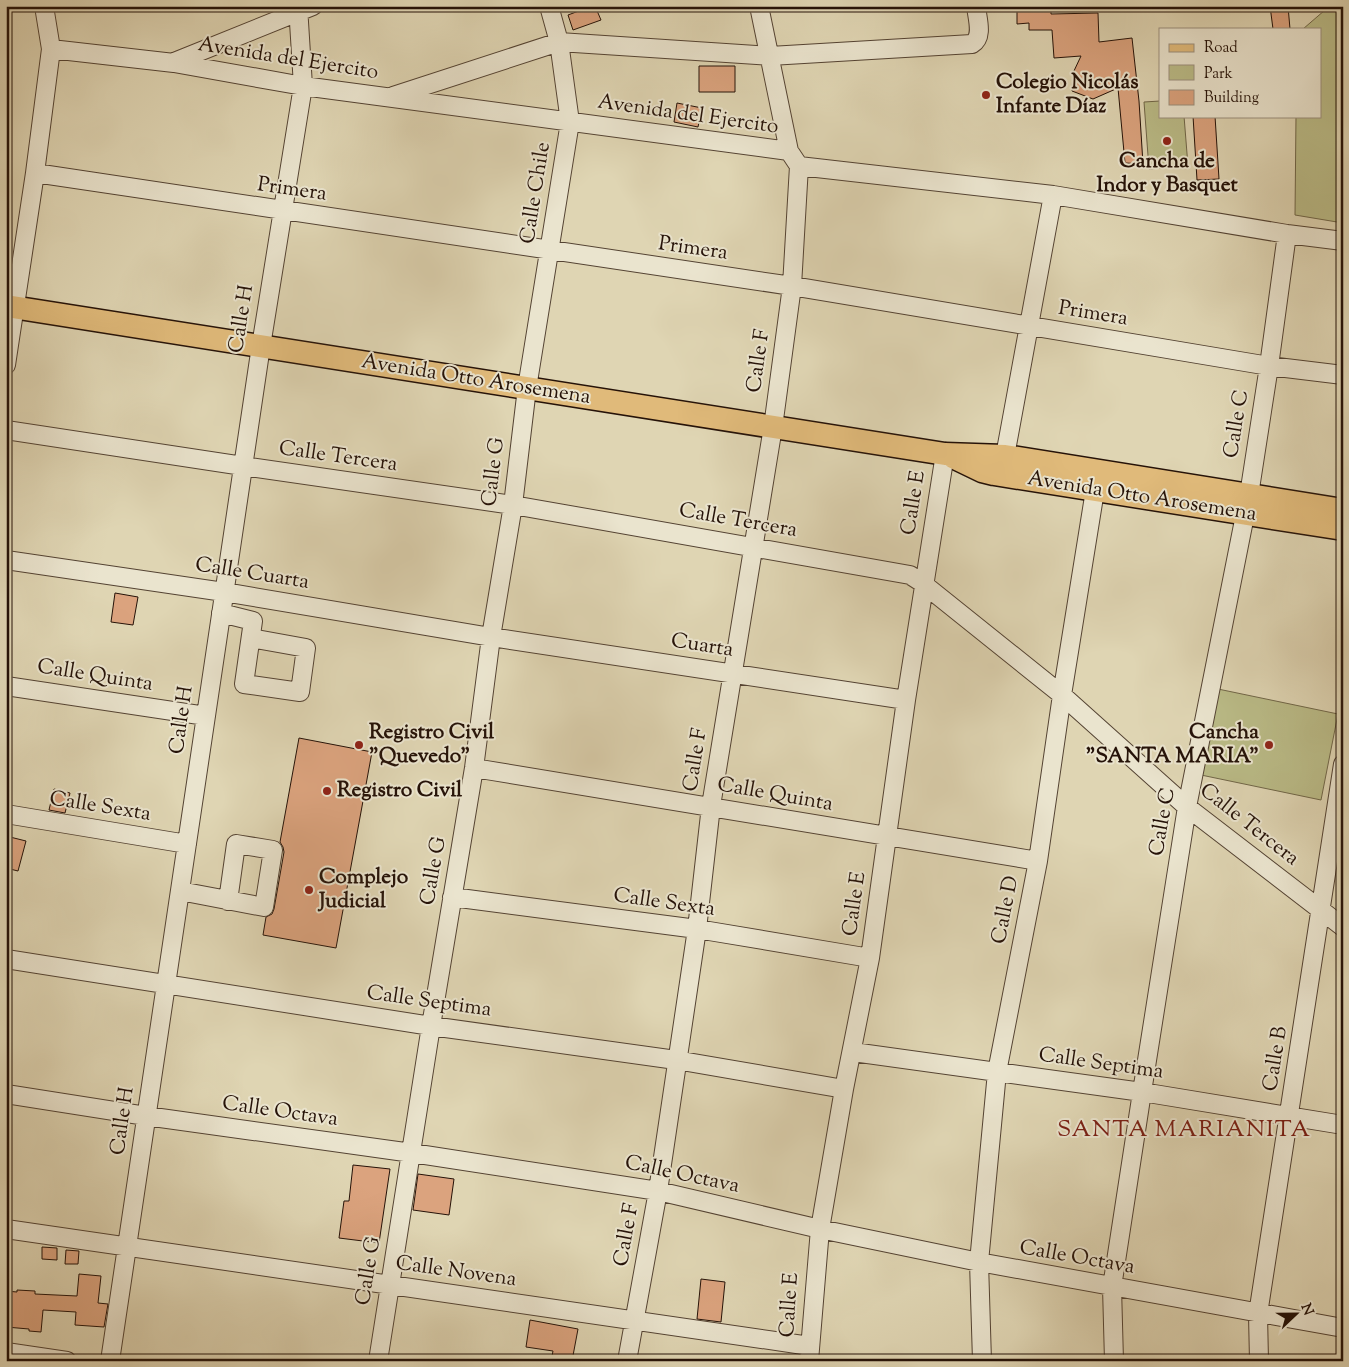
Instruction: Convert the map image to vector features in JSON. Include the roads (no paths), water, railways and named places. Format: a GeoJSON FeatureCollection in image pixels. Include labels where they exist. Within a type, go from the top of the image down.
{"type":"FeatureCollection","features":[{"type":"Feature","properties":{"kind":"main road","name":"Avenida Otto Arosemena"},"geometry":{"type":"LineString","coordinates":[[11,306],[945,454],[1005,456],[1097,480],[1247,505],[1343,529]]}},
{"type":"Feature","properties":{"kind":"main road","name":"Avenida Otto Arosemena"},"geometry":{"type":"LineString","coordinates":[[945,454],[982,471],[994,474],[1097,480]]}},
{"type":"Feature","properties":{"kind":"main road","name":"Avenida Otto Arosemena"},"geometry":{"type":"LineString","coordinates":[[1247,505],[1343,510]]}},
{"type":"Feature","properties":{"kind":"street"},"geometry":{"type":"LineString","coordinates":[[6,365],[11,306],[35,173],[51,49],[44,6]]}},
{"type":"Feature","properties":{"kind":"street","name":"Calle Chile"},"geometry":{"type":"LineString","coordinates":[[527,388],[570,122],[559,42],[549,6]]}},
{"type":"Feature","properties":{"kind":"street"},"geometry":{"type":"LineString","coordinates":[[759,6],[789,151]]}},
{"type":"Feature","properties":{"kind":"street"},"geometry":{"type":"LineString","coordinates":[[388,97],[559,42],[770,56],[972,44],[978,39],[979,33],[976,6]]}},
{"type":"Feature","properties":{"kind":"street"},"geometry":{"type":"LineString","coordinates":[[174,63],[304,8]]}},
{"type":"Feature","properties":{"kind":"street","name":"Calle H"},"geometry":{"type":"LineString","coordinates":[[110,1361],[261,346],[303,86],[304,8]]}},
{"type":"Feature","properties":{"kind":"street","name":"Avenida del Ejercito"},"geometry":{"type":"LineString","coordinates":[[51,49],[174,63],[303,86],[789,151],[800,166]]}},
{"type":"Feature","properties":{"kind":"street"},"geometry":{"type":"LineString","coordinates":[[800,166],[1053,195],[1287,234],[1343,241]]}},
{"type":"Feature","properties":{"kind":"street","name":"Calle F"},"geometry":{"type":"LineString","coordinates":[[627,1361],[658,1190],[697,929],[711,806],[732,673],[755,547],[773,427],[792,286],[800,166]]}},
{"type":"Feature","properties":{"kind":"street","name":"Primera"},"geometry":{"type":"LineString","coordinates":[[35,173],[792,286],[1269,366],[1343,375]]}},
{"type":"Feature","properties":{"kind":"street"},"geometry":{"type":"LineString","coordinates":[[1005,456],[1053,195]]}},
{"type":"Feature","properties":{"kind":"street","name":"Calle C"},"geometry":{"type":"LineString","coordinates":[[1114,1361],[1112,1287],[1187,807],[1247,505],[1287,234]]}},
{"type":"Feature","properties":{"kind":"street","name":"Calle G"},"geometry":{"type":"LineString","coordinates":[[378,1361],[474,768],[491,637],[513,504],[527,388]]}},
{"type":"Feature","properties":{"kind":"street","name":"Calle Tercera"},"geometry":{"type":"LineString","coordinates":[[6,430],[513,504],[910,575],[1062,695],[1187,807],[1343,927]]}},
{"type":"Feature","properties":{"kind":"street","name":"Calle E"},"geometry":{"type":"LineString","coordinates":[[809,1353],[820,1229],[844,1090],[870,958],[906,700],[945,454]]}},
{"type":"Feature","properties":{"kind":"street","name":"Calle D"},"geometry":{"type":"LineString","coordinates":[[982,1361],[979,1262],[997,1072],[1038,862],[1062,695],[1097,480]]}},
{"type":"Feature","properties":{"kind":"street","name":"Calle Cuarta"},"geometry":{"type":"LineString","coordinates":[[6,560],[224,592],[491,637]]}},
{"type":"Feature","properties":{"kind":"street"},"geometry":{"type":"LineString","coordinates":[[221,613],[252,620],[251,638]]}},
{"type":"Feature","properties":{"kind":"street","name":"Cuarta"},"geometry":{"type":"LineString","coordinates":[[491,637],[906,700]]}},
{"type":"Feature","properties":{"kind":"street","name":"Calle Quinta"},"geometry":{"type":"LineString","coordinates":[[6,686],[206,716]]}},
{"type":"Feature","properties":{"kind":"street","name":"Calle B"},"geometry":{"type":"LineString","coordinates":[[1259,1361],[1258,1314],[1290,1117],[1343,764]]}},
{"type":"Feature","properties":{"kind":"street","name":"Calle Quinta"},"geometry":{"type":"LineString","coordinates":[[474,768],[1038,862]]}},
{"type":"Feature","properties":{"kind":"street","name":"Calle Sexta"},"geometry":{"type":"LineString","coordinates":[[6,814],[187,844]]}},
{"type":"Feature","properties":{"kind":"street"},"geometry":{"type":"LineString","coordinates":[[180,891],[228,901]]}},
{"type":"Feature","properties":{"kind":"street","name":"Calle Sexta"},"geometry":{"type":"LineString","coordinates":[[452,897],[697,929],[870,958]]}},
{"type":"Feature","properties":{"kind":"street","name":"Calle Septima"},"geometry":{"type":"LineString","coordinates":[[6,959],[431,1026],[676,1060],[844,1090]]}},
{"type":"Feature","properties":{"kind":"street","name":"Calle Septima"},"geometry":{"type":"LineString","coordinates":[[852,1052],[1142,1092],[1343,1125]]}},
{"type":"Feature","properties":{"kind":"street","name":"Calle Octava"},"geometry":{"type":"LineString","coordinates":[[6,1094],[658,1190],[820,1229],[979,1262],[1343,1328]]}},
{"type":"Feature","properties":{"kind":"street","name":"Calle Novena"},"geometry":{"type":"LineString","coordinates":[[6,1229],[635,1320],[809,1353]]}},
{"type":"Feature","properties":{"kind":"street"},"geometry":{"type":"LineString","coordinates":[[6,1352],[67,1361]]}},
{"type":"Feature","properties":{"kind":"place","name":"Colegio Nicolás Infante Díaz"},"geometry":{"type":"Point","coordinates":[986,95]}},
{"type":"Feature","properties":{"kind":"place","name":"Cancha de Indor y Basquet"},"geometry":{"type":"Point","coordinates":[1167,141]}},
{"type":"Feature","properties":{"kind":"place","name":"Registro Civil \"Quevedo\""},"geometry":{"type":"Point","coordinates":[359,745]}},
{"type":"Feature","properties":{"kind":"place","name":"Cancha \"SANTA MARIA\""},"geometry":{"type":"Point","coordinates":[1269,745]}},
{"type":"Feature","properties":{"kind":"place","name":"Registro Civil"},"geometry":{"type":"Point","coordinates":[327,791]}},
{"type":"Feature","properties":{"kind":"place","name":"Complejo Judicial"},"geometry":{"type":"Point","coordinates":[309,890]}},
{"type":"Feature","properties":{"kind":"district","name":"SANTA MARIANITA"},"geometry":{"type":"Point","coordinates":[1184,1130]}}]}
